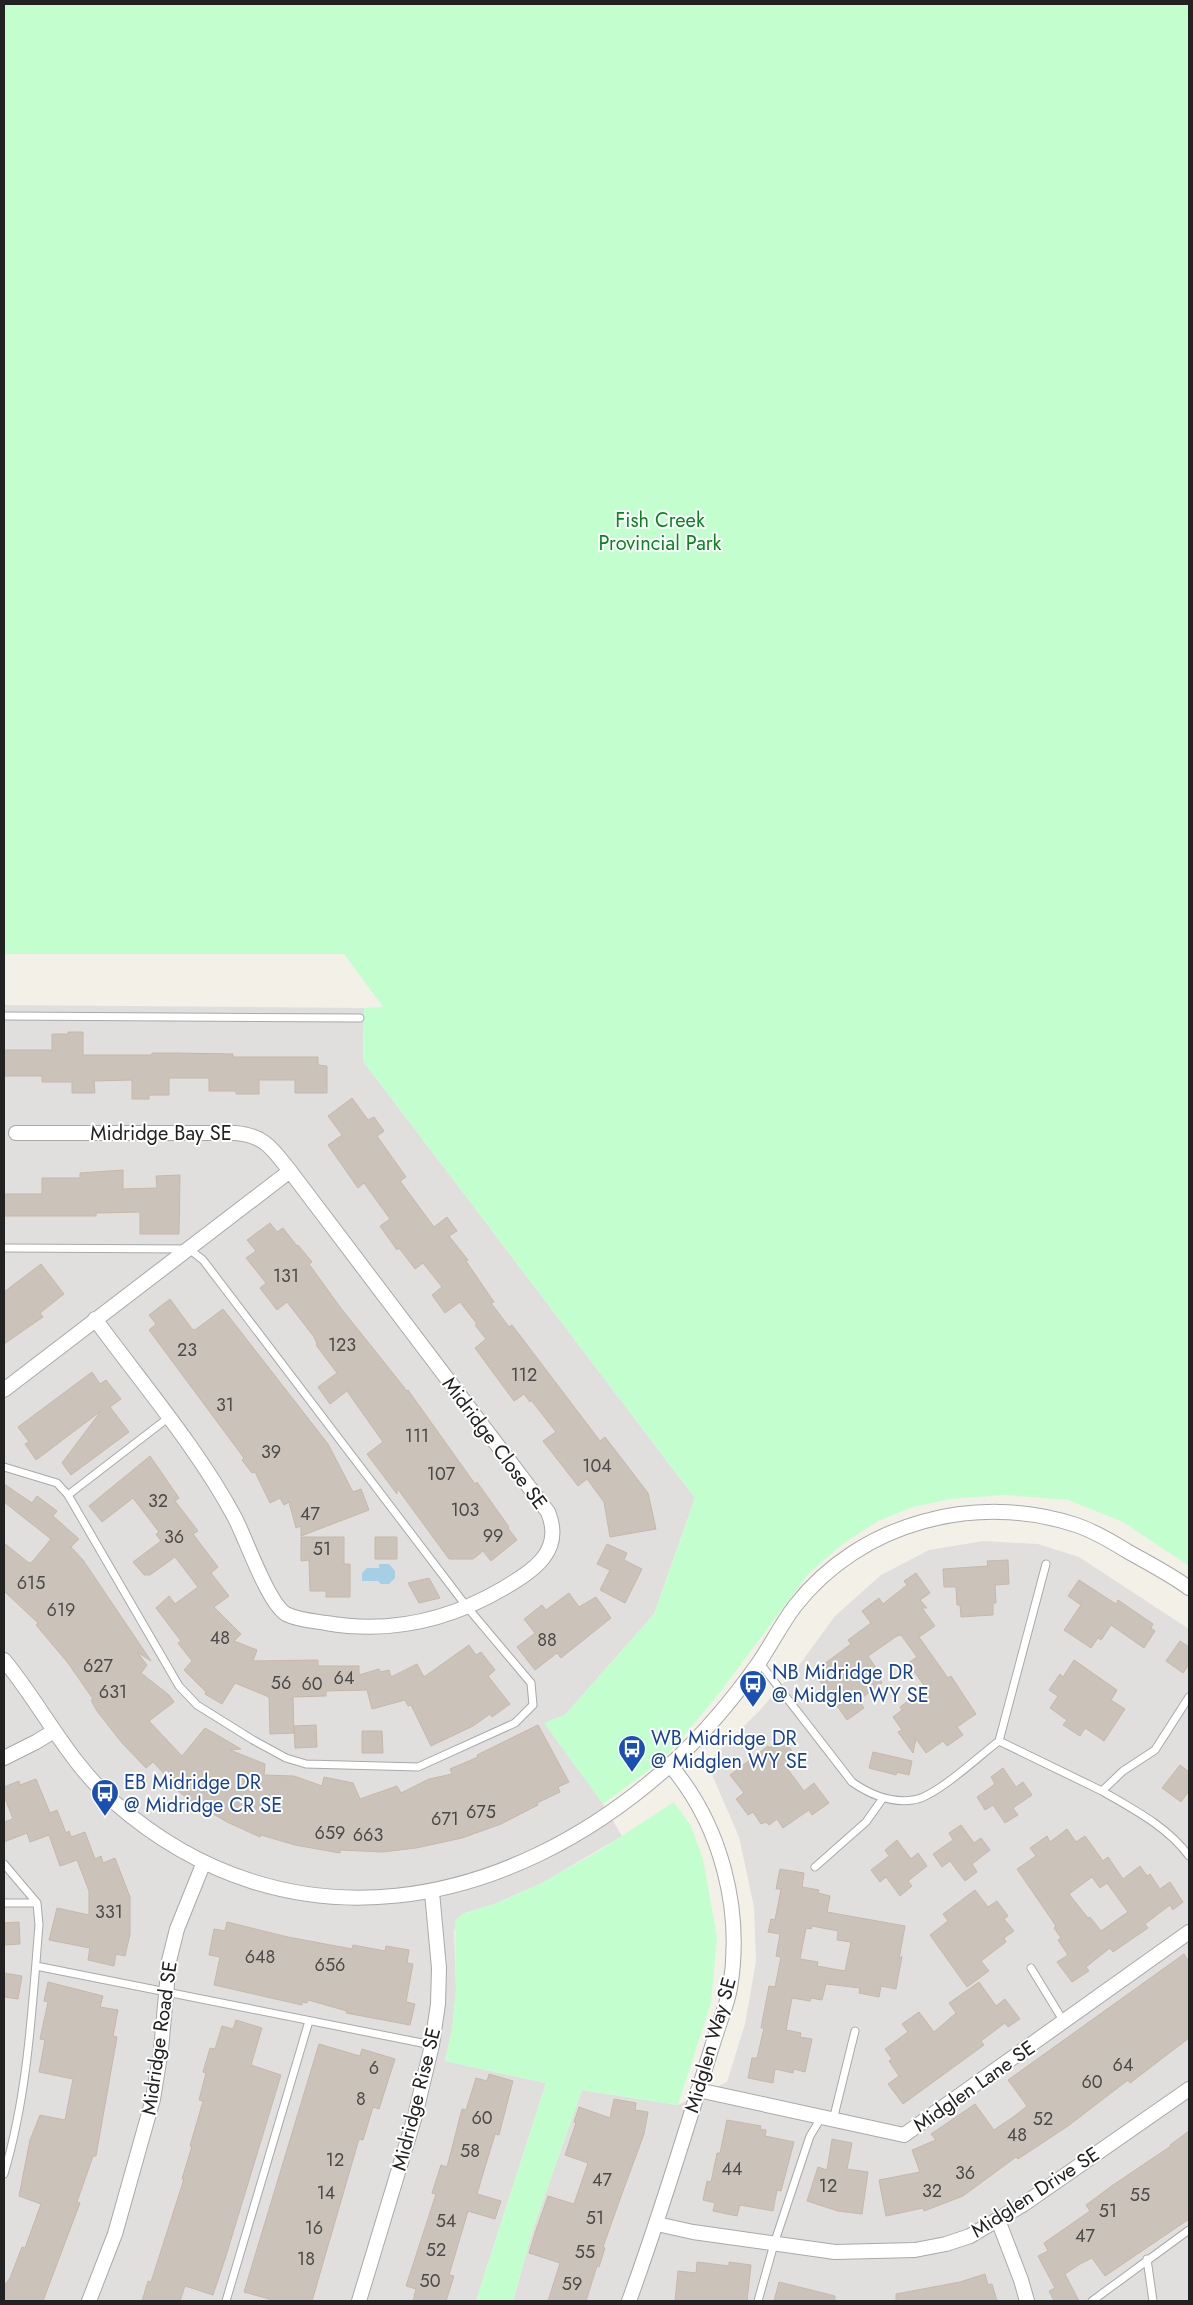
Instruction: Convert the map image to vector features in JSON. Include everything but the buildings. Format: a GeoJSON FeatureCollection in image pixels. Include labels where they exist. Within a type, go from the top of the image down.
{"type":"FeatureCollection","features":[{"type":"Feature","properties":{"kind":"street","name":"Midridge Bay SE"},"geometry":{"type":"LineString","coordinates":[[16,1133],[248,1134],[256,1136],[266,1143],[290,1172]]}},
{"type":"Feature","properties":{"kind":"street"},"geometry":{"type":"LineString","coordinates":[[4,1390],[290,1172]]}},
{"type":"Feature","properties":{"kind":"street","name":"Midridge Close SE"},"geometry":{"type":"LineString","coordinates":[[95,1320],[212,1480],[234,1517],[270,1595],[278,1608],[285,1613],[302,1620],[358,1628],[398,1625],[438,1618],[490,1596],[534,1568],[545,1557],[552,1542],[551,1521],[548,1512],[290,1172]]}},
{"type":"Feature","properties":{"kind":"street"},"geometry":{"type":"LineString","coordinates":[[4,1660],[25,1685],[54,1731],[81,1768],[114,1802],[159,1837],[204,1862],[249,1881],[319,1895],[375,1897],[432,1892],[484,1878],[536,1857],[613,1810],[670,1765],[719,1713],[759,1661],[795,1606],[813,1586],[841,1562],[890,1533],[917,1522],[945,1516],[1003,1511],[1047,1516],[1079,1526],[1173,1576],[1189,1588]]}},
{"type":"Feature","properties":{"kind":"street"},"geometry":{"type":"LineString","coordinates":[[4,1758],[54,1731]]}},
{"type":"Feature","properties":{"kind":"street","name":"Midglen Way SE"},"geometry":{"type":"LineString","coordinates":[[629,2301],[657,2224],[730,1988],[733,1934],[725,1872],[712,1833],[694,1796],[670,1765]]}},
{"type":"Feature","properties":{"kind":"street","name":"Midridge Road SE"},"geometry":{"type":"LineString","coordinates":[[88,2301],[115,2234],[153,2099],[169,1961],[177,1929],[204,1862]]}},
{"type":"Feature","properties":{"kind":"street","name":"Midridge Rise SE"},"geometry":{"type":"LineString","coordinates":[[359,2301],[415,2116],[432,2045],[438,2004],[439,1968],[432,1892]]}},
{"type":"Feature","properties":{"kind":"street","name":"Midglen Lane SE"},"geometry":{"type":"LineString","coordinates":[[698,2090],[904,2135],[1064,2023],[1189,1932]]}},
{"type":"Feature","properties":{"kind":"street","name":"Midglen Drive SE"},"geometry":{"type":"LineString","coordinates":[[657,2224],[693,2232],[835,2252],[915,2250],[946,2244],[970,2236],[998,2220],[1189,2089]]}},
{"type":"Feature","properties":{"kind":"street"},"geometry":{"type":"LineString","coordinates":[[998,2220],[1027,2301]]}},
{"type":"Feature","properties":{"kind":"lane"},"geometry":{"type":"LineString","coordinates":[[4,1016],[360,1018]]}},
{"type":"Feature","properties":{"kind":"lane"},"geometry":{"type":"LineString","coordinates":[[4,1248],[189,1249],[203,1260],[467,1607],[531,1682],[533,1705],[515,1723],[418,1767],[297,1763],[253,1740],[188,1698],[179,1686],[68,1495],[57,1483],[4,1467]]}},
{"type":"Feature","properties":{"kind":"lane"},"geometry":{"type":"LineString","coordinates":[[68,1495],[168,1418]]}},
{"type":"Feature","properties":{"kind":"lane"},"geometry":{"type":"LineString","coordinates":[[759,1661],[852,1782],[882,1798],[914,1800],[932,1793],[999,1741],[1046,1564]]}},
{"type":"Feature","properties":{"kind":"lane"},"geometry":{"type":"LineString","coordinates":[[1102,1791],[1123,1770],[1155,1750],[1189,1697]]}},
{"type":"Feature","properties":{"kind":"lane"},"geometry":{"type":"LineString","coordinates":[[999,1741],[1102,1791],[1135,1810],[1177,1840],[1189,1856]]}},
{"type":"Feature","properties":{"kind":"lane"},"geometry":{"type":"LineString","coordinates":[[815,1867],[866,1822],[882,1798]]}},
{"type":"Feature","properties":{"kind":"lane"},"geometry":{"type":"LineString","coordinates":[[4,1864],[37,1903],[39,1925],[24,2088],[16,2134],[4,2174]]}},
{"type":"Feature","properties":{"kind":"lane"},"geometry":{"type":"LineString","coordinates":[[4,1903],[37,1903]]}},
{"type":"Feature","properties":{"kind":"lane"},"geometry":{"type":"LineString","coordinates":[[36,1966],[432,2045]]}},
{"type":"Feature","properties":{"kind":"lane"},"geometry":{"type":"LineString","coordinates":[[1030,1968],[1064,2023]]}},
{"type":"Feature","properties":{"kind":"lane"},"geometry":{"type":"LineString","coordinates":[[226,2301],[309,2020]]}},
{"type":"Feature","properties":{"kind":"lane"},"geometry":{"type":"LineString","coordinates":[[758,2301],[774,2244],[810,2136],[827,2119],[855,2031]]}},
{"type":"Feature","properties":{"kind":"lane"},"geometry":{"type":"LineString","coordinates":[[1092,2301],[1189,2230]]}},
{"type":"Feature","properties":{"kind":"lane"},"geometry":{"type":"LineString","coordinates":[[1147,2260],[1153,2301]]}},
{"type":"Feature","properties":{"kind":"shaded area"},"geometry":{"type":"Polygon","coordinates":[[[4,1005],[364,1008],[363,1061],[695,1498],[654,1614],[565,1715],[545,1723],[603,1804],[622,1836],[542,1883],[497,1903],[462,1914],[454,1931],[456,1990],[452,2030],[445,2061],[546,2083],[476,2301],[4,2301],[4,1005]]]}},
{"type":"Feature","properties":{"kind":"shaded area"},"geometry":{"type":"Polygon","coordinates":[[[984,1541],[1038,1544],[1079,1557],[1189,1629],[1189,2301],[513,2301],[533,2229],[582,2090],[678,2105],[727,2082],[745,2024],[756,1961],[754,1907],[739,1837],[707,1763],[761,1709],[800,1664],[835,1616],[881,1575],[929,1550],[984,1541]]]}},
{"type":"Feature","properties":{"kind":"green space","name":"Fish Creek Provincial Park"},"geometry":{"type":"Polygon","coordinates":[[[4,4],[1189,4],[1189,1566],[1123,1522],[1068,1500],[1004,1495],[950,1499],[913,1507],[878,1521],[844,1543],[809,1573],[721,1691],[687,1732],[661,1761],[603,1804],[544,1723],[565,1715],[654,1614],[695,1498],[363,1061],[364,1008],[383,1007],[344,954],[4,954],[4,4]]]}},
{"type":"Feature","properties":{"kind":"green space"},"geometry":{"type":"Polygon","coordinates":[[[674,1802],[691,1826],[703,1859],[717,1937],[711,2003],[678,2105],[582,2090],[533,2229],[513,2301],[476,2301],[546,2083],[445,2061],[452,2030],[456,1990],[455,1920],[462,1914],[497,1903],[542,1883],[597,1852],[674,1802]]]}},
{"type":"Feature","properties":{"kind":"water"},"geometry":{"type":"Polygon","coordinates":[[[379,1564],[389,1564],[395,1571],[395,1578],[389,1584],[381,1584],[378,1581],[362,1581],[362,1573],[367,1568],[379,1568],[379,1564]]]}},
{"type":"Feature","properties":{"kind":"place","name":"NB Midridge DR @ Midglen WY SE"},"geometry":{"type":"Point","coordinates":[753,1708]}},
{"type":"Feature","properties":{"kind":"place","name":"WB Midridge DR @ Midglen WY SE"},"geometry":{"type":"Point","coordinates":[632,1773]}},
{"type":"Feature","properties":{"kind":"place","name":"EB Midridge DR @ Midridge CR SE"},"geometry":{"type":"Point","coordinates":[105,1817]}}]}
